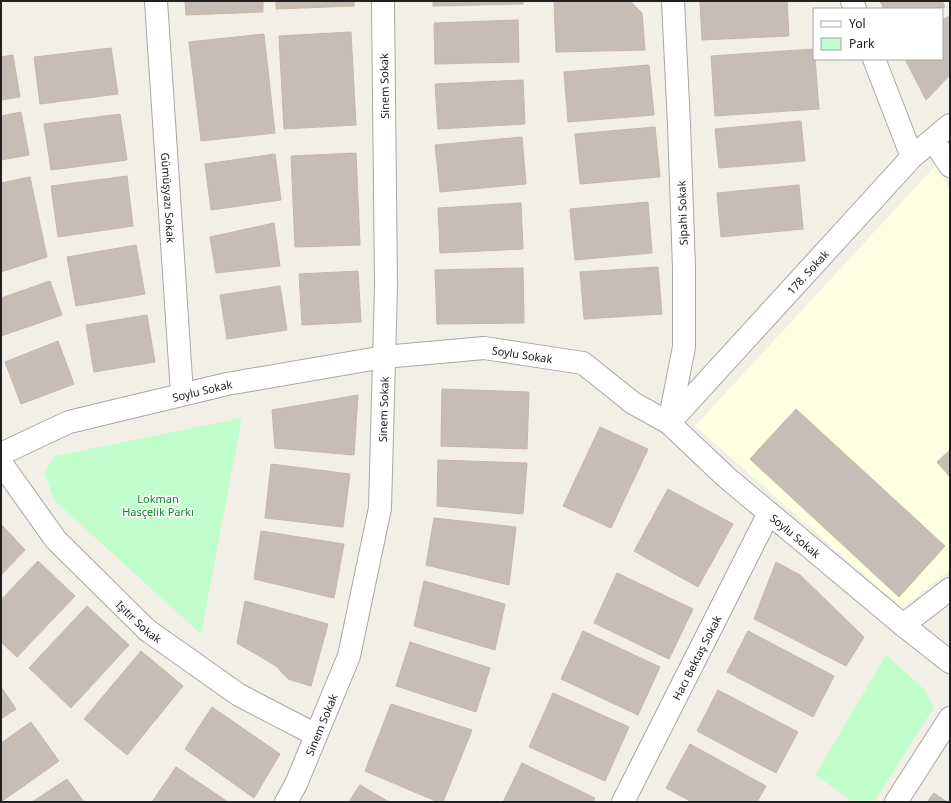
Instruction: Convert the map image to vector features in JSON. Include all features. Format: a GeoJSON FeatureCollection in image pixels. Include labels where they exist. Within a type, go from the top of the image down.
{"type":"FeatureCollection","features":[{"type":"Feature","properties":{"kind":"street","name":"Gümüşyazı Sokak"},"geometry":{"type":"LineString","coordinates":[[156,1],[182,394]]}},
{"type":"Feature","properties":{"kind":"street","name":"Sinem Sokak"},"geometry":{"type":"LineString","coordinates":[[286,802],[296,784],[350,656],[380,508],[386,286],[383,1]]}},
{"type":"Feature","properties":{"kind":"street","name":"Sipahi Sokak"},"geometry":{"type":"LineString","coordinates":[[669,423],[684,347],[684,260],[674,1]]}},
{"type":"Feature","properties":{"kind":"street"},"geometry":{"type":"LineString","coordinates":[[874,60],[912,157]]}},
{"type":"Feature","properties":{"kind":"street","name":"178. Sokak"},"geometry":{"type":"LineString","coordinates":[[669,423],[912,157],[950,125]]}},
{"type":"Feature","properties":{"kind":"street"},"geometry":{"type":"LineString","coordinates":[[933,140],[950,166]]}},
{"type":"Feature","properties":{"kind":"street","name":"Soylu Sokak"},"geometry":{"type":"LineString","coordinates":[[1,454],[69,422],[227,384],[384,357],[484,348],[583,363],[633,403],[669,423],[726,477],[903,625],[950,662]]}},
{"type":"Feature","properties":{"kind":"street","name":"Işıtır Sokak"},"geometry":{"type":"LineString","coordinates":[[1,463],[56,540],[147,630],[239,695],[316,735]]}},
{"type":"Feature","properties":{"kind":"street","name":"Hacı Bektaş Sokak"},"geometry":{"type":"LineString","coordinates":[[622,802],[769,513]]}},
{"type":"Feature","properties":{"kind":"street"},"geometry":{"type":"LineString","coordinates":[[903,625],[950,589]]}},
{"type":"Feature","properties":{"kind":"street"},"geometry":{"type":"LineString","coordinates":[[896,802],[950,718]]}},
{"type":"Feature","properties":{"kind":"shaded area"},"geometry":{"type":"Polygon","coordinates":[[[936,165],[950,189],[950,570],[902,608],[695,426],[936,165]]]}},
{"type":"Feature","properties":{"kind":"green space","name":"Lokman Hasçelik Parkı"},"geometry":{"type":"Polygon","coordinates":[[[242,418],[201,634],[55,501],[44,473],[55,456],[242,418]]]}},
{"type":"Feature","properties":{"kind":"green space"},"geometry":{"type":"Polygon","coordinates":[[[886,655],[924,689],[934,707],[874,802],[854,802],[815,775],[886,655]]]}},
{"type":"Feature","properties":{"kind":"building"},"geometry":{"type":"Polygon","coordinates":[[[185,1],[263,1],[263,12],[186,15],[185,1]]]}},
{"type":"Feature","properties":{"kind":"building"},"geometry":{"type":"Polygon","coordinates":[[[276,1],[354,1],[354,6],[276,9],[276,1]]]}},
{"type":"Feature","properties":{"kind":"building"},"geometry":{"type":"Polygon","coordinates":[[[433,1],[523,1],[523,4],[433,6],[433,1]]]}},
{"type":"Feature","properties":{"kind":"building"},"geometry":{"type":"Polygon","coordinates":[[[554,1],[630,1],[642,13],[645,50],[556,52],[554,1]]]}},
{"type":"Feature","properties":{"kind":"building"},"geometry":{"type":"Polygon","coordinates":[[[700,1],[787,1],[789,36],[702,40],[700,1]]]}},
{"type":"Feature","properties":{"kind":"building"},"geometry":{"type":"Polygon","coordinates":[[[880,1],[942,1],[945,7],[942,8],[884,8],[880,1]]]}},
{"type":"Feature","properties":{"kind":"building"},"geometry":{"type":"Polygon","coordinates":[[[950,16],[950,75],[926,100],[906,60],[943,60],[943,20],[950,16]]]}},
{"type":"Feature","properties":{"kind":"building"},"geometry":{"type":"Polygon","coordinates":[[[518,20],[519,62],[435,64],[434,23],[518,20]]]}},
{"type":"Feature","properties":{"kind":"building"},"geometry":{"type":"Polygon","coordinates":[[[351,32],[356,125],[284,129],[279,36],[351,32]]]}},
{"type":"Feature","properties":{"kind":"building"},"geometry":{"type":"Polygon","coordinates":[[[264,34],[275,133],[201,141],[189,42],[264,34]]]}},
{"type":"Feature","properties":{"kind":"building"},"geometry":{"type":"Polygon","coordinates":[[[111,48],[118,94],[40,104],[34,57],[111,48]]]}},
{"type":"Feature","properties":{"kind":"building"},"geometry":{"type":"Polygon","coordinates":[[[813,49],[819,109],[715,116],[711,56],[813,49]]]}},
{"type":"Feature","properties":{"kind":"building"},"geometry":{"type":"Polygon","coordinates":[[[13,55],[20,97],[1,100],[1,57],[13,55]]]}},
{"type":"Feature","properties":{"kind":"building"},"geometry":{"type":"Polygon","coordinates":[[[649,65],[654,115],[568,122],[564,72],[649,65]]]}},
{"type":"Feature","properties":{"kind":"building"},"geometry":{"type":"Polygon","coordinates":[[[523,80],[525,124],[438,129],[435,84],[523,80]]]}},
{"type":"Feature","properties":{"kind":"building"},"geometry":{"type":"Polygon","coordinates":[[[21,112],[29,155],[1,160],[1,116],[21,112]]]}},
{"type":"Feature","properties":{"kind":"building"},"geometry":{"type":"Polygon","coordinates":[[[120,114],[127,160],[51,170],[44,124],[120,114]]]}},
{"type":"Feature","properties":{"kind":"building"},"geometry":{"type":"Polygon","coordinates":[[[801,121],[805,161],[719,168],[715,129],[801,121]]]}},
{"type":"Feature","properties":{"kind":"building"},"geometry":{"type":"Polygon","coordinates":[[[655,127],[660,177],[580,184],[575,134],[655,127]]]}},
{"type":"Feature","properties":{"kind":"building"},"geometry":{"type":"Polygon","coordinates":[[[522,137],[526,184],[440,192],[435,145],[522,137]]]}},
{"type":"Feature","properties":{"kind":"building"},"geometry":{"type":"Polygon","coordinates":[[[356,153],[360,245],[295,247],[291,156],[356,153]]]}},
{"type":"Feature","properties":{"kind":"building"},"geometry":{"type":"Polygon","coordinates":[[[275,154],[281,200],[211,210],[205,164],[275,154]]]}},
{"type":"Feature","properties":{"kind":"building"},"geometry":{"type":"Polygon","coordinates":[[[127,176],[133,226],[58,237],[51,186],[127,176]]]}},
{"type":"Feature","properties":{"kind":"building"},"geometry":{"type":"Polygon","coordinates":[[[30,177],[47,257],[1,272],[1,183],[30,177]]]}},
{"type":"Feature","properties":{"kind":"building"},"geometry":{"type":"Polygon","coordinates":[[[799,185],[803,229],[721,237],[717,193],[799,185]]]}},
{"type":"Feature","properties":{"kind":"building"},"geometry":{"type":"Polygon","coordinates":[[[648,202],[652,253],[575,260],[570,209],[648,202]]]}},
{"type":"Feature","properties":{"kind":"building"},"geometry":{"type":"Polygon","coordinates":[[[521,203],[523,249],[440,253],[438,208],[521,203]]]}},
{"type":"Feature","properties":{"kind":"building"},"geometry":{"type":"Polygon","coordinates":[[[274,223],[280,266],[216,273],[210,237],[274,223]]]}},
{"type":"Feature","properties":{"kind":"building"},"geometry":{"type":"Polygon","coordinates":[[[136,245],[145,294],[76,306],[67,257],[136,245]]]}},
{"type":"Feature","properties":{"kind":"building"},"geometry":{"type":"Polygon","coordinates":[[[658,267],[662,314],[584,319],[580,272],[658,267]]]}},
{"type":"Feature","properties":{"kind":"building"},"geometry":{"type":"Polygon","coordinates":[[[523,268],[524,323],[437,324],[435,270],[523,268]]]}},
{"type":"Feature","properties":{"kind":"building"},"geometry":{"type":"Polygon","coordinates":[[[358,271],[361,322],[302,325],[299,274],[358,271]]]}},
{"type":"Feature","properties":{"kind":"building"},"geometry":{"type":"Polygon","coordinates":[[[50,281],[62,315],[1,336],[1,298],[50,281]]]}},
{"type":"Feature","properties":{"kind":"building"},"geometry":{"type":"Polygon","coordinates":[[[280,286],[287,330],[227,339],[220,295],[280,286]]]}},
{"type":"Feature","properties":{"kind":"building"},"geometry":{"type":"Polygon","coordinates":[[[147,315],[155,362],[94,372],[86,325],[147,315]]]}},
{"type":"Feature","properties":{"kind":"building"},"geometry":{"type":"Polygon","coordinates":[[[58,341],[74,384],[21,404],[5,362],[58,341]]]}},
{"type":"Feature","properties":{"kind":"building"},"geometry":{"type":"Polygon","coordinates":[[[442,389],[529,392],[527,449],[441,446],[442,389]]]}},
{"type":"Feature","properties":{"kind":"building"},"geometry":{"type":"Polygon","coordinates":[[[358,395],[354,455],[275,448],[272,410],[358,395]]]}},
{"type":"Feature","properties":{"kind":"building"},"geometry":{"type":"Polygon","coordinates":[[[796,409],[945,546],[899,597],[750,459],[796,409]]]}},
{"type":"Feature","properties":{"kind":"building"},"geometry":{"type":"Polygon","coordinates":[[[600,427],[648,449],[611,528],[563,506],[600,427]]]}},
{"type":"Feature","properties":{"kind":"building"},"geometry":{"type":"Polygon","coordinates":[[[950,450],[950,477],[937,462],[950,450]]]}},
{"type":"Feature","properties":{"kind":"building"},"geometry":{"type":"Polygon","coordinates":[[[438,460],[527,463],[523,514],[437,506],[438,460]]]}},
{"type":"Feature","properties":{"kind":"building"},"geometry":{"type":"Polygon","coordinates":[[[271,464],[350,474],[343,527],[265,518],[271,464]]]}},
{"type":"Feature","properties":{"kind":"building"},"geometry":{"type":"Polygon","coordinates":[[[668,489],[733,524],[698,587],[634,551],[668,489]]]}},
{"type":"Feature","properties":{"kind":"building"},"geometry":{"type":"Polygon","coordinates":[[[434,518],[516,527],[509,585],[426,565],[434,518]]]}},
{"type":"Feature","properties":{"kind":"building"},"geometry":{"type":"Polygon","coordinates":[[[1,524],[25,550],[1,575],[1,524]]]}},
{"type":"Feature","properties":{"kind":"building"},"geometry":{"type":"Polygon","coordinates":[[[261,531],[344,544],[334,598],[254,579],[261,531]]]}},
{"type":"Feature","properties":{"kind":"building"},"geometry":{"type":"Polygon","coordinates":[[[38,561],[75,596],[17,657],[1,642],[1,600],[38,561]]]}},
{"type":"Feature","properties":{"kind":"building"},"geometry":{"type":"Polygon","coordinates":[[[776,562],[800,575],[864,637],[846,666],[754,619],[776,562]]]}},
{"type":"Feature","properties":{"kind":"building"},"geometry":{"type":"Polygon","coordinates":[[[617,573],[693,609],[669,659],[594,623],[617,573]]]}},
{"type":"Feature","properties":{"kind":"building"},"geometry":{"type":"Polygon","coordinates":[[[424,581],[505,604],[495,650],[414,626],[424,581]]]}},
{"type":"Feature","properties":{"kind":"building"},"geometry":{"type":"Polygon","coordinates":[[[245,601],[328,624],[311,686],[288,679],[276,666],[237,643],[245,601]]]}},
{"type":"Feature","properties":{"kind":"building"},"geometry":{"type":"Polygon","coordinates":[[[87,606],[129,645],[71,708],[29,668],[87,606]]]}},
{"type":"Feature","properties":{"kind":"building"},"geometry":{"type":"Polygon","coordinates":[[[583,631],[660,667],[638,715],[561,679],[583,631]]]}},
{"type":"Feature","properties":{"kind":"building"},"geometry":{"type":"Polygon","coordinates":[[[748,631],[834,676],[813,717],[727,672],[748,631]]]}},
{"type":"Feature","properties":{"kind":"building"},"geometry":{"type":"Polygon","coordinates":[[[410,642],[490,668],[476,712],[396,686],[410,642]]]}},
{"type":"Feature","properties":{"kind":"building"},"geometry":{"type":"Polygon","coordinates":[[[141,651],[183,686],[127,755],[84,719],[141,651]]]}},
{"type":"Feature","properties":{"kind":"building"},"geometry":{"type":"Polygon","coordinates":[[[1,687],[16,709],[1,719],[1,687]]]}},
{"type":"Feature","properties":{"kind":"building"},"geometry":{"type":"Polygon","coordinates":[[[718,690],[798,732],[776,773],[697,731],[718,690]]]}},
{"type":"Feature","properties":{"kind":"building"},"geometry":{"type":"Polygon","coordinates":[[[553,693],[629,727],[605,781],[529,747],[553,693]]]}},
{"type":"Feature","properties":{"kind":"building"},"geometry":{"type":"Polygon","coordinates":[[[391,704],[472,730],[443,802],[438,802],[365,771],[391,704]]]}},
{"type":"Feature","properties":{"kind":"building"},"geometry":{"type":"Polygon","coordinates":[[[212,707],[280,754],[254,798],[185,749],[212,707]]]}},
{"type":"Feature","properties":{"kind":"building"},"geometry":{"type":"Polygon","coordinates":[[[31,722],[59,761],[1,802],[1,743],[31,722]]]}},
{"type":"Feature","properties":{"kind":"building"},"geometry":{"type":"Polygon","coordinates":[[[690,744],[766,786],[757,802],[692,802],[666,788],[690,744]]]}},
{"type":"Feature","properties":{"kind":"building"},"geometry":{"type":"Polygon","coordinates":[[[522,763],[595,798],[593,802],[503,802],[522,763]]]}},
{"type":"Feature","properties":{"kind":"building"},"geometry":{"type":"Polygon","coordinates":[[[176,767],[228,802],[152,802],[176,767]]]}},
{"type":"Feature","properties":{"kind":"building"},"geometry":{"type":"Polygon","coordinates":[[[67,779],[84,802],[32,802],[67,779]]]}},
{"type":"Feature","properties":{"kind":"building"},"geometry":{"type":"Polygon","coordinates":[[[360,785],[389,802],[349,802],[360,785]]]}},
{"type":"Feature","properties":{"kind":"building"},"geometry":{"type":"Polygon","coordinates":[[[934,793],[947,802],[927,802],[934,793]]]}}]}
